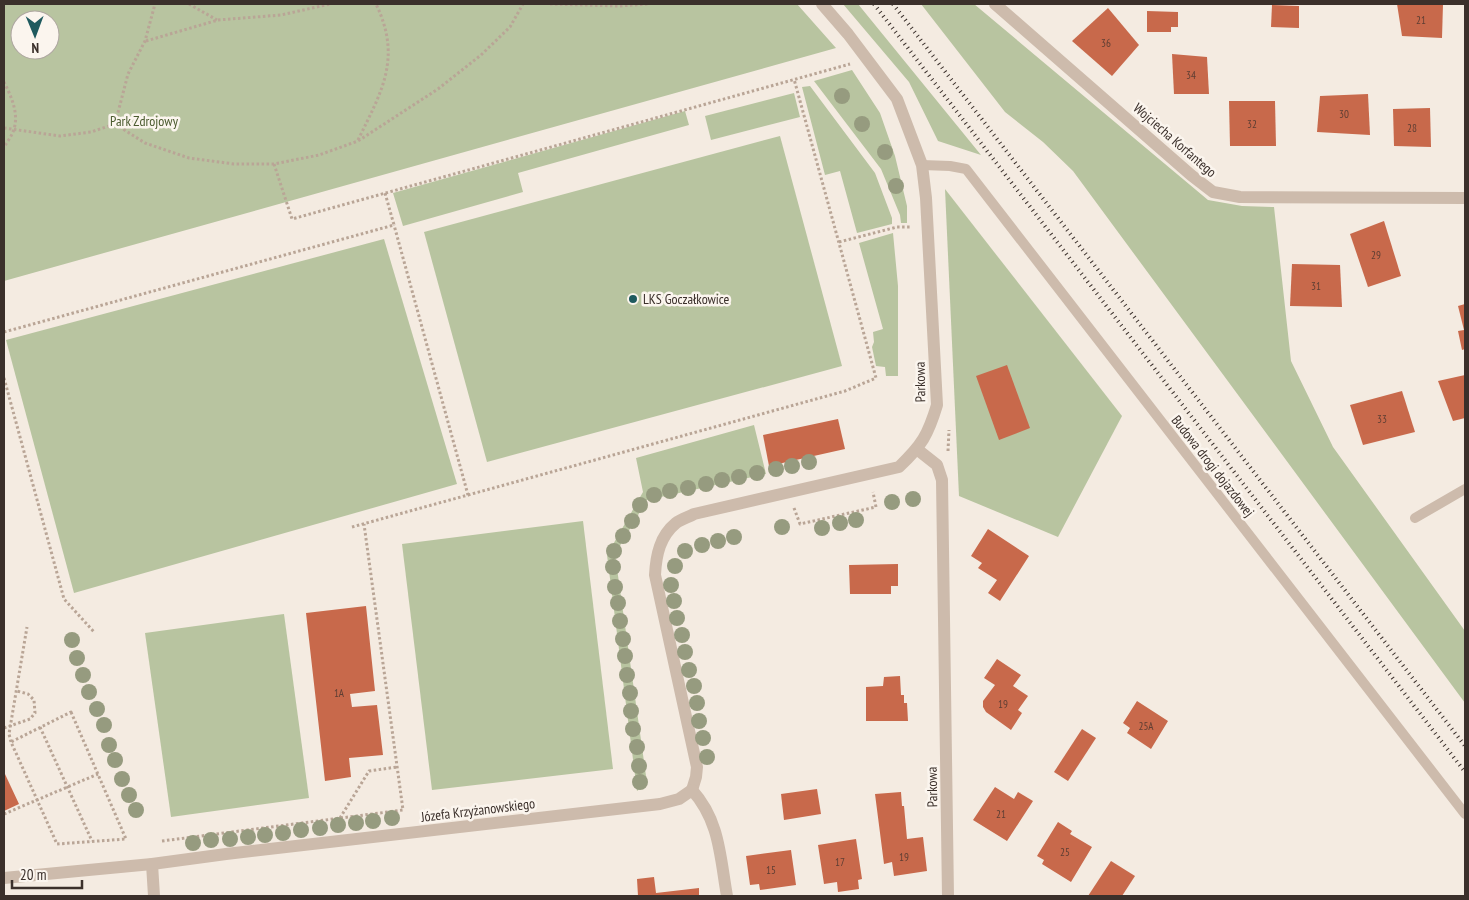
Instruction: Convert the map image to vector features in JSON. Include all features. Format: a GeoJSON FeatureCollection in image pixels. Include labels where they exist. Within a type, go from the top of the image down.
{"type":"FeatureCollection","features":[{"type":"Feature","properties":{"kind":"street","name":"Parkowa"},"geometry":{"type":"LineString","coordinates":[[822,4],[848,34],[897,99],[922,165],[926,198],[937,405],[931,427],[918,450],[937,465],[942,480],[948,896]]}},
{"type":"Feature","properties":{"kind":"street","name":"Wojciecha Korfantego"},"geometry":{"type":"LineString","coordinates":[[995,4],[1212,192],[1240,197],[1465,198]]}},
{"type":"Feature","properties":{"kind":"street"},"geometry":{"type":"LineString","coordinates":[[727,896],[716,830],[708,812],[692,790],[697,767],[655,575],[656,556],[663,538],[676,522],[694,514],[900,467],[918,450]]}},
{"type":"Feature","properties":{"kind":"street","name":"Józefa Krzyżanowskiego"},"geometry":{"type":"LineString","coordinates":[[4,878],[152,864],[660,804],[679,799],[692,790]]}},
{"type":"Feature","properties":{"kind":"street"},"geometry":{"type":"LineString","coordinates":[[152,864],[154,896]]}},
{"type":"Feature","properties":{"kind":"lane","name":"Budowa drogi dojazdowej"},"geometry":{"type":"LineString","coordinates":[[922,165],[950,166],[966,169],[1465,814]]}},
{"type":"Feature","properties":{"kind":"lane"},"geometry":{"type":"LineString","coordinates":[[1415,518],[1465,489]]}},
{"type":"Feature","properties":{"kind":"path"},"geometry":{"type":"LineString","coordinates":[[115,124],[128,74],[145,41],[156,4]]}},
{"type":"Feature","properties":{"kind":"path"},"geometry":{"type":"LineString","coordinates":[[189,4],[218,20]]}},
{"type":"Feature","properties":{"kind":"path"},"geometry":{"type":"LineString","coordinates":[[145,41],[218,20],[281,15],[330,4]]}},
{"type":"Feature","properties":{"kind":"path"},"geometry":{"type":"LineString","coordinates":[[358,140],[379,96],[389,61],[386,32],[376,4]]}},
{"type":"Feature","properties":{"kind":"path"},"geometry":{"type":"LineString","coordinates":[[115,124],[145,143],[189,158],[234,164],[274,164],[319,155],[358,140],[438,89],[481,55],[510,27],[523,4]]}},
{"type":"Feature","properties":{"kind":"path"},"geometry":{"type":"LineString","coordinates":[[550,4],[619,6],[648,4]]}},
{"type":"Feature","properties":{"kind":"path"},"geometry":{"type":"LineString","coordinates":[[274,164],[292,219],[852,63]]}},
{"type":"Feature","properties":{"kind":"path"},"geometry":{"type":"LineString","coordinates":[[352,527],[845,391],[876,378],[794,79]]}},
{"type":"Feature","properties":{"kind":"path"},"geometry":{"type":"LineString","coordinates":[[4,82],[13,101],[16,119],[14,130],[4,148]]}},
{"type":"Feature","properties":{"kind":"path"},"geometry":{"type":"LineString","coordinates":[[4,128],[60,136],[91,132],[115,124]]}},
{"type":"Feature","properties":{"kind":"path"},"geometry":{"type":"LineString","coordinates":[[385,193],[468,495]]}},
{"type":"Feature","properties":{"kind":"path"},"geometry":{"type":"LineString","coordinates":[[4,332],[394,225]]}},
{"type":"Feature","properties":{"kind":"path"},"geometry":{"type":"LineString","coordinates":[[838,242],[897,227],[912,227]]}},
{"type":"Feature","properties":{"kind":"path"},"geometry":{"type":"LineString","coordinates":[[4,378],[64,599],[95,633]]}},
{"type":"Feature","properties":{"kind":"path"},"geometry":{"type":"LineString","coordinates":[[779,496],[782,509],[794,508],[800,524],[876,507],[872,488]]}},
{"type":"Feature","properties":{"kind":"path"},"geometry":{"type":"LineString","coordinates":[[162,840],[403,810],[364,524]]}},
{"type":"Feature","properties":{"kind":"path"},"geometry":{"type":"LineString","coordinates":[[11,742],[71,712],[126,839],[57,844],[11,742],[9,734],[27,627]]}},
{"type":"Feature","properties":{"kind":"path"},"geometry":{"type":"LineString","coordinates":[[4,728],[30,719],[35,713],[34,700],[28,694],[17,691]]}},
{"type":"Feature","properties":{"kind":"path"},"geometry":{"type":"LineString","coordinates":[[40,727],[92,841]]}},
{"type":"Feature","properties":{"kind":"path"},"geometry":{"type":"LineString","coordinates":[[340,818],[369,771],[397,767]]}},
{"type":"Feature","properties":{"kind":"path"},"geometry":{"type":"LineString","coordinates":[[4,814],[98,774]]}},
{"type":"Feature","properties":{"kind":"green space","name":"Park Zdrojowy"},"geometry":{"type":"Polygon","coordinates":[[[4,4],[797,4],[836,48],[4,281],[4,4]]]}},
{"type":"Feature","properties":{"kind":"green space"},"geometry":{"type":"Polygon","coordinates":[[[843,4],[858,4],[981,155],[938,141],[909,82],[843,4]]]}},
{"type":"Feature","properties":{"kind":"green space"},"geometry":{"type":"Polygon","coordinates":[[[921,4],[974,4],[1208,200],[1242,206],[1274,207],[1291,361],[1333,447],[1465,631],[1465,703],[1073,171],[1043,142],[1005,112],[921,4]]]}},
{"type":"Feature","properties":{"kind":"green space"},"geometry":{"type":"Polygon","coordinates":[[[852,70],[880,113],[895,156],[907,206],[907,223],[901,223],[900,215],[881,169],[814,81],[852,70]]]}},
{"type":"Feature","properties":{"kind":"green space"},"geometry":{"type":"Polygon","coordinates":[[[810,86],[875,173],[892,218],[892,224],[857,233],[840,171],[825,175],[802,87],[810,86]]]}},
{"type":"Feature","properties":{"kind":"green space"},"geometry":{"type":"Polygon","coordinates":[[[794,93],[800,117],[711,140],[705,116],[794,93]]]}},
{"type":"Feature","properties":{"kind":"green space"},"geometry":{"type":"Polygon","coordinates":[[[685,111],[689,125],[518,173],[523,192],[403,226],[393,193],[685,111]]]}},
{"type":"Feature","properties":{"kind":"green space","name":"LKS Goczałkowice"},"geometry":{"type":"Polygon","coordinates":[[[780,136],[842,366],[487,462],[424,232],[780,136]]]}},
{"type":"Feature","properties":{"kind":"green space"},"geometry":{"type":"Polygon","coordinates":[[[945,189],[1122,416],[1058,537],[959,496],[945,189]]]}},
{"type":"Feature","properties":{"kind":"green space"},"geometry":{"type":"Polygon","coordinates":[[[893,233],[898,286],[898,376],[886,376],[885,367],[876,366],[872,347],[874,342],[873,332],[883,329],[859,243],[893,233]]]}},
{"type":"Feature","properties":{"kind":"green space"},"geometry":{"type":"Polygon","coordinates":[[[384,239],[457,484],[74,593],[6,340],[384,239]]]}},
{"type":"Feature","properties":{"kind":"green space"},"geometry":{"type":"Polygon","coordinates":[[[754,425],[766,474],[647,500],[615,554],[647,783],[637,791],[607,555],[643,492],[636,458],[754,425]]]}},
{"type":"Feature","properties":{"kind":"green space"},"geometry":{"type":"Polygon","coordinates":[[[583,521],[613,769],[432,790],[402,544],[583,521]]]}},
{"type":"Feature","properties":{"kind":"green space"},"geometry":{"type":"Polygon","coordinates":[[[284,614],[309,798],[171,817],[145,633],[284,614]]]}},
{"type":"Feature","properties":{"kind":"building"},"geometry":{"type":"Polygon","coordinates":[[[1397,4],[1443,4],[1442,38],[1402,36],[1397,4]]]}},
{"type":"Feature","properties":{"kind":"building"},"geometry":{"type":"Polygon","coordinates":[[[1272,5],[1299,6],[1299,28],[1271,27],[1272,5]]]}},
{"type":"Feature","properties":{"kind":"building"},"geometry":{"type":"Polygon","coordinates":[[[1108,8],[1139,45],[1112,76],[1072,41],[1108,8]]]}},
{"type":"Feature","properties":{"kind":"building"},"geometry":{"type":"Polygon","coordinates":[[[1147,11],[1178,12],[1178,27],[1171,27],[1171,32],[1147,32],[1147,11]]]}},
{"type":"Feature","properties":{"kind":"building"},"geometry":{"type":"Polygon","coordinates":[[[1172,54],[1207,57],[1209,94],[1174,94],[1172,54]]]}},
{"type":"Feature","properties":{"kind":"building"},"geometry":{"type":"Polygon","coordinates":[[[1368,94],[1370,135],[1317,132],[1320,96],[1368,94]]]}},
{"type":"Feature","properties":{"kind":"building"},"geometry":{"type":"Polygon","coordinates":[[[1229,101],[1275,101],[1276,146],[1230,146],[1229,101]]]}},
{"type":"Feature","properties":{"kind":"building"},"geometry":{"type":"Polygon","coordinates":[[[1430,108],[1431,147],[1394,146],[1393,109],[1430,108]]]}},
{"type":"Feature","properties":{"kind":"building"},"geometry":{"type":"Polygon","coordinates":[[[1384,221],[1401,276],[1368,287],[1350,234],[1384,221]]]}},
{"type":"Feature","properties":{"kind":"building"},"geometry":{"type":"Polygon","coordinates":[[[1292,264],[1340,265],[1342,307],[1290,306],[1292,264]]]}},
{"type":"Feature","properties":{"kind":"building"},"geometry":{"type":"Polygon","coordinates":[[[1465,304],[1465,349],[1462,350],[1458,331],[1464,330],[1458,306],[1465,304]]]}},
{"type":"Feature","properties":{"kind":"building"},"geometry":{"type":"Polygon","coordinates":[[[1007,365],[1030,428],[999,440],[976,376],[1007,365]]]}},
{"type":"Feature","properties":{"kind":"building"},"geometry":{"type":"Polygon","coordinates":[[[1465,375],[1465,418],[1453,421],[1438,381],[1465,375]]]}},
{"type":"Feature","properties":{"kind":"building"},"geometry":{"type":"Polygon","coordinates":[[[1402,391],[1415,432],[1363,445],[1350,405],[1402,391]]]}},
{"type":"Feature","properties":{"kind":"building"},"geometry":{"type":"Polygon","coordinates":[[[838,419],[845,449],[769,466],[763,435],[838,419]]]}},
{"type":"Feature","properties":{"kind":"building"},"geometry":{"type":"Polygon","coordinates":[[[988,529],[1029,556],[1000,601],[988,593],[997,580],[978,568],[982,563],[971,556],[988,529]]]}},
{"type":"Feature","properties":{"kind":"building"},"geometry":{"type":"Polygon","coordinates":[[[898,564],[898,586],[891,586],[891,594],[850,594],[849,565],[898,564]]]}},
{"type":"Feature","properties":{"kind":"building"},"geometry":{"type":"Polygon","coordinates":[[[366,606],[375,691],[350,694],[352,707],[377,705],[383,755],[349,758],[351,777],[325,781],[306,613],[366,606]]]}},
{"type":"Feature","properties":{"kind":"building"},"geometry":{"type":"Polygon","coordinates":[[[997,659],[1021,675],[1013,686],[1028,696],[1018,710],[1022,713],[1011,730],[986,712],[983,707],[983,701],[995,685],[984,678],[997,659]]]}},
{"type":"Feature","properties":{"kind":"building"},"geometry":{"type":"Polygon","coordinates":[[[900,676],[901,695],[904,695],[904,703],[907,703],[908,721],[866,721],[866,687],[883,686],[884,677],[900,676]]]}},
{"type":"Feature","properties":{"kind":"building"},"geometry":{"type":"Polygon","coordinates":[[[1137,701],[1168,721],[1151,749],[1127,733],[1130,728],[1123,723],[1137,701]]]}},
{"type":"Feature","properties":{"kind":"building"},"geometry":{"type":"Polygon","coordinates":[[[1082,729],[1096,738],[1068,781],[1054,772],[1082,729]]]}},
{"type":"Feature","properties":{"kind":"building"},"geometry":{"type":"Polygon","coordinates":[[[4,772],[19,804],[4,811],[4,772]]]}},
{"type":"Feature","properties":{"kind":"building"},"geometry":{"type":"Polygon","coordinates":[[[995,787],[1014,799],[1018,792],[1033,801],[1007,841],[973,820],[995,787]]]}},
{"type":"Feature","properties":{"kind":"building"},"geometry":{"type":"Polygon","coordinates":[[[817,789],[821,814],[784,820],[781,794],[817,789]]]}},
{"type":"Feature","properties":{"kind":"building"},"geometry":{"type":"Polygon","coordinates":[[[901,792],[907,839],[923,837],[927,871],[894,876],[892,862],[884,864],[875,794],[901,792]]]}},
{"type":"Feature","properties":{"kind":"building"},"geometry":{"type":"Polygon","coordinates":[[[1058,822],[1072,831],[1070,834],[1092,847],[1071,882],[1042,864],[1044,860],[1037,856],[1058,822]]]}},
{"type":"Feature","properties":{"kind":"building"},"geometry":{"type":"Polygon","coordinates":[[[856,839],[862,879],[858,880],[859,889],[838,892],[837,882],[824,884],[818,845],[856,839]]]}},
{"type":"Feature","properties":{"kind":"building"},"geometry":{"type":"Polygon","coordinates":[[[791,850],[796,885],[760,890],[759,884],[750,885],[746,856],[791,850]]]}},
{"type":"Feature","properties":{"kind":"building"},"geometry":{"type":"Polygon","coordinates":[[[1111,861],[1135,876],[1122,896],[1088,896],[1111,861]]]}},
{"type":"Feature","properties":{"kind":"building"},"geometry":{"type":"Polygon","coordinates":[[[654,877],[656,893],[699,888],[699,896],[638,896],[637,879],[654,877]]]}},
{"type":"Feature","properties":{"kind":"railway"},"geometry":{"type":"LineString","coordinates":[[874,4],[1465,772]]}},
{"type":"Feature","properties":{"kind":"railway"},"geometry":{"type":"LineString","coordinates":[[893,4],[1465,746]]}},
{"type":"Feature","properties":{"kind":"place","name":"LKS Goczałkowice"},"geometry":{"type":"Point","coordinates":[633,299]}}]}
